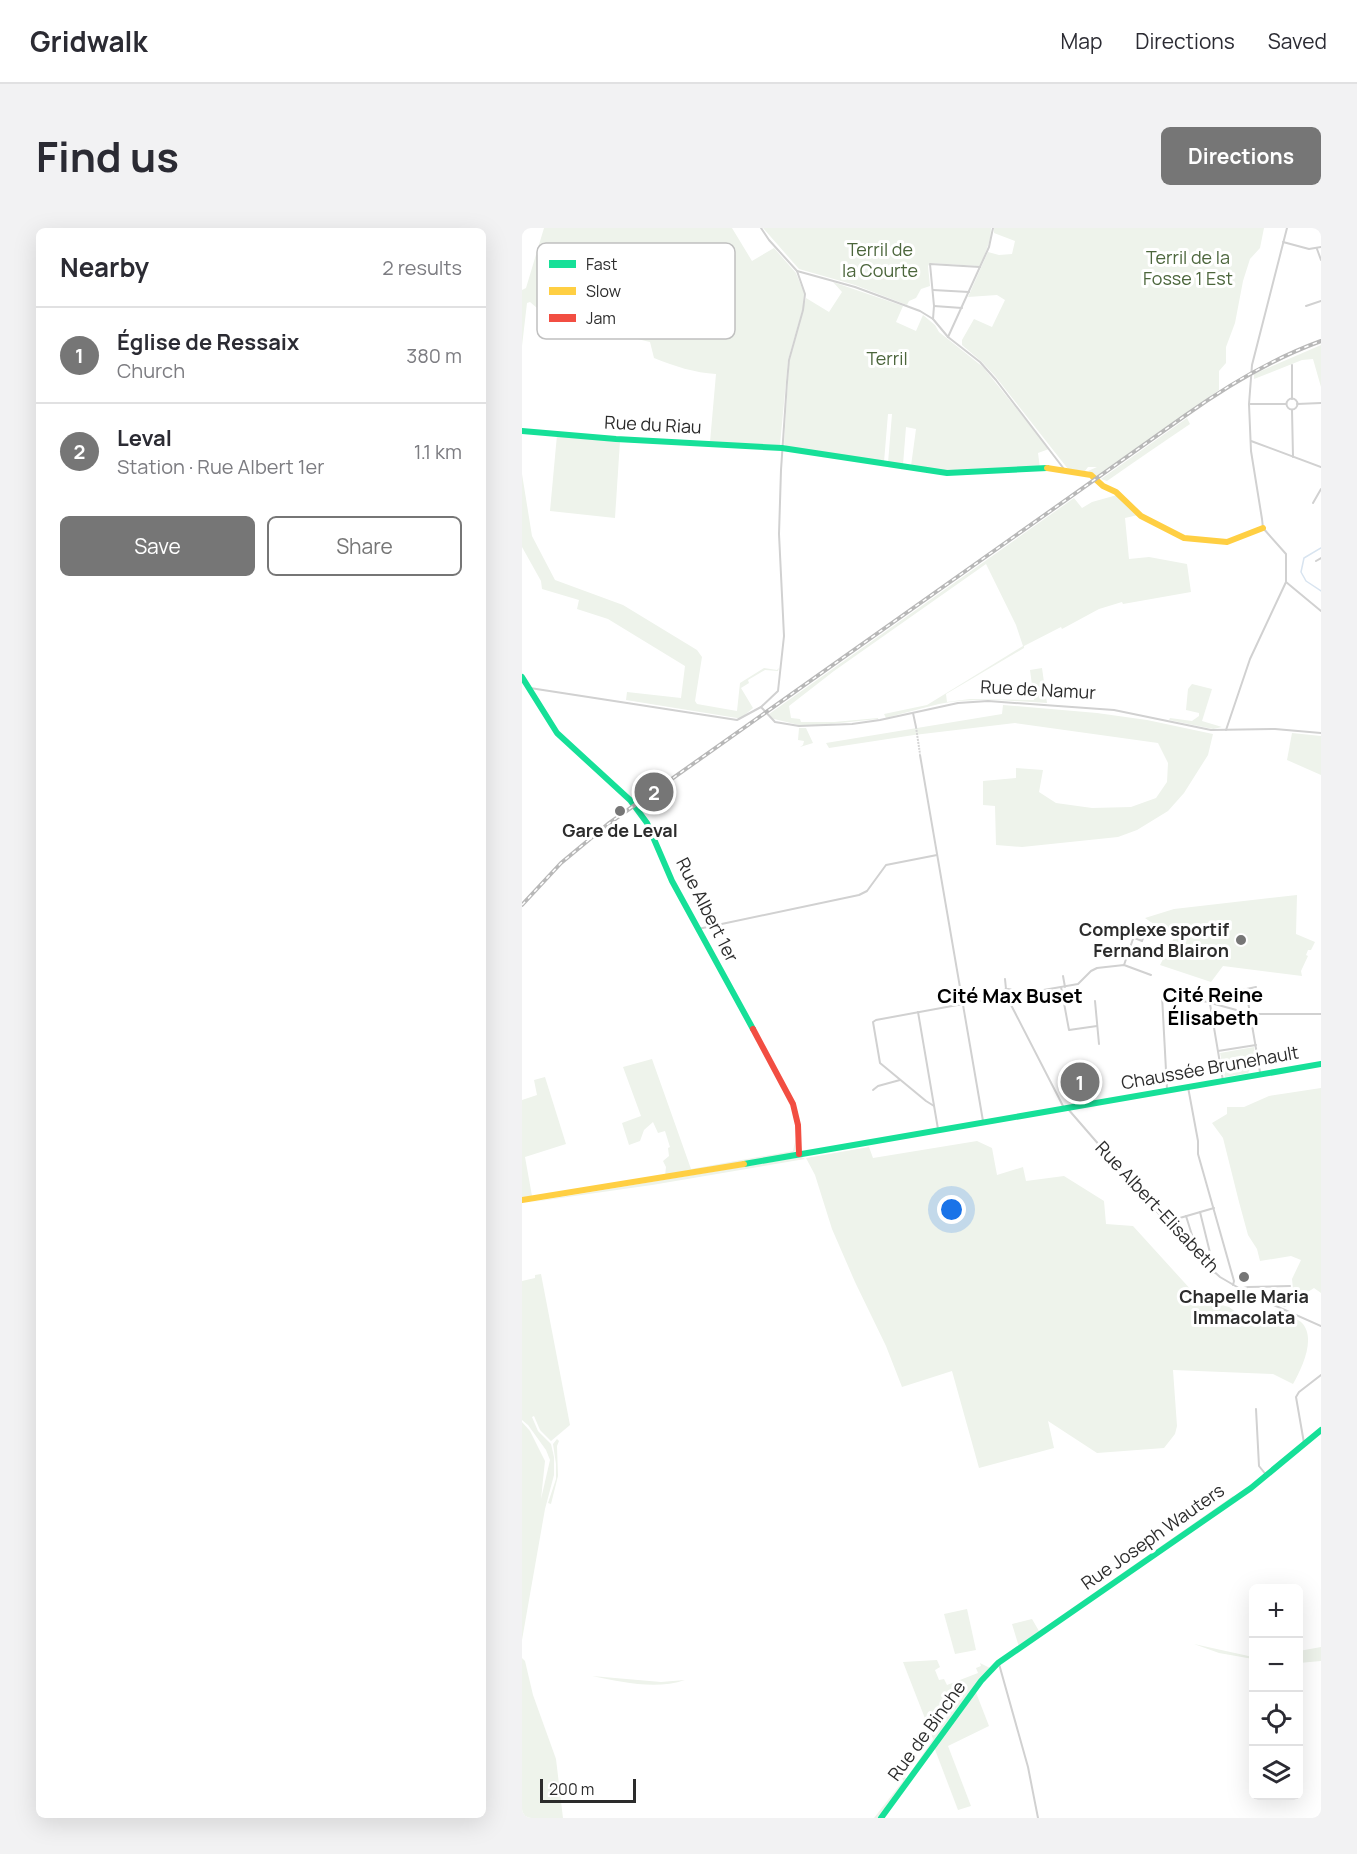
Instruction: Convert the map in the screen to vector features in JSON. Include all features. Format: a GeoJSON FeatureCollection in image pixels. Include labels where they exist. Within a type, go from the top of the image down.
{"type":"FeatureCollection","features":[{"type":"Feature","properties":{"kind":"street"},"geometry":{"type":"LineString","coordinates":[[525,687],[734,719],[741,719],[778,691],[784,612],[779,534],[782,448],[789,360],[803,310],[805,294],[797,271],[761,228]]}},
{"type":"Feature","properties":{"kind":"street"},"geometry":{"type":"LineString","coordinates":[[948,337],[991,243],[993,228]]}},
{"type":"Feature","properties":{"kind":"street"},"geometry":{"type":"LineString","coordinates":[[1226,729],[1250,659],[1286,582],[1286,554],[1263,528],[1250,441],[1249,404],[1252,365],[1287,228]]}},
{"type":"Feature","properties":{"kind":"street"},"geometry":{"type":"LineString","coordinates":[[1283,242],[1309,249],[1321,247]]}},
{"type":"Feature","properties":{"kind":"street"},"geometry":{"type":"LineString","coordinates":[[1317,249],[1321,260]]}},
{"type":"Feature","properties":{"kind":"street"},"geometry":{"type":"LineString","coordinates":[[933,319],[934,306],[929,267],[931,264],[980,267]]}},
{"type":"Feature","properties":{"kind":"street"},"geometry":{"type":"LineString","coordinates":[[797,271],[855,287],[920,311],[933,319],[948,337],[980,362],[996,380],[1065,470]]}},
{"type":"Feature","properties":{"kind":"street"},"geometry":{"type":"LineString","coordinates":[[932,290],[969,292]]}},
{"type":"Feature","properties":{"kind":"street"},"geometry":{"type":"LineString","coordinates":[[1306,306],[1321,302]]}},
{"type":"Feature","properties":{"kind":"street"},"geometry":{"type":"LineString","coordinates":[[934,306],[962,308]]}},
{"type":"Feature","properties":{"kind":"street"},"geometry":{"type":"LineString","coordinates":[[1292,365],[1292,399],[1297,404],[1321,403]]}},
{"type":"Feature","properties":{"kind":"street"},"geometry":{"type":"LineString","coordinates":[[1286,404],[1292,399]]}},
{"type":"Feature","properties":{"kind":"street"},"geometry":{"type":"LineString","coordinates":[[1249,404],[1286,404]]}},
{"type":"Feature","properties":{"kind":"street"},"geometry":{"type":"LineString","coordinates":[[1286,404],[1292,410]]}},
{"type":"Feature","properties":{"kind":"street"},"geometry":{"type":"LineString","coordinates":[[1292,410],[1297,404]]}},
{"type":"Feature","properties":{"kind":"street"},"geometry":{"type":"LineString","coordinates":[[1292,410],[1293,457]]}},
{"type":"Feature","properties":{"kind":"street","name":"Rue du Riau"},"geometry":{"type":"LineString","coordinates":[[522,431],[616,439],[782,448],[947,473],[1048,468],[1065,470],[1095,479],[1116,492],[1141,516],[1184,538],[1227,542],[1263,528]]}},
{"type":"Feature","properties":{"kind":"street"},"geometry":{"type":"LineString","coordinates":[[1250,441],[1321,467]]}},
{"type":"Feature","properties":{"kind":"street"},"geometry":{"type":"LineString","coordinates":[[1313,503],[1321,489]]}},
{"type":"Feature","properties":{"kind":"street"},"geometry":{"type":"LineString","coordinates":[[1316,561],[1321,558]]}},
{"type":"Feature","properties":{"kind":"street"},"geometry":{"type":"LineString","coordinates":[[1286,582],[1321,611]]}},
{"type":"Feature","properties":{"kind":"street","name":"Rue Albert 1er"},"geometry":{"type":"LineString","coordinates":[[522,676],[525,687],[556,733],[630,800],[651,830],[672,881],[797,1112],[800,1154]]}},
{"type":"Feature","properties":{"kind":"street","name":"Rue de Namur"},"geometry":{"type":"LineString","coordinates":[[761,706],[775,722],[799,726],[871,722],[964,702],[1011,702],[1105,709],[1205,729],[1275,729],[1321,733]]}},
{"type":"Feature","properties":{"kind":"street"},"geometry":{"type":"LineString","coordinates":[[913,713],[916,727]]}},
{"type":"Feature","properties":{"kind":"street"},"geometry":{"type":"LineString","coordinates":[[920,755],[983,1122]]}},
{"type":"Feature","properties":{"kind":"street"},"geometry":{"type":"LineString","coordinates":[[698,929],[859,895],[867,891],[886,865],[937,855]]}},
{"type":"Feature","properties":{"kind":"street"},"geometry":{"type":"LineString","coordinates":[[1115,930],[1142,941],[1146,930]]}},
{"type":"Feature","properties":{"kind":"street"},"geometry":{"type":"LineString","coordinates":[[1124,965],[1133,938]]}},
{"type":"Feature","properties":{"kind":"street"},"geometry":{"type":"LineString","coordinates":[[1015,995],[1081,983],[1094,969],[1124,965],[1151,975]]}},
{"type":"Feature","properties":{"kind":"street"},"geometry":{"type":"LineString","coordinates":[[1063,976],[1069,1030],[1097,1026]]}},
{"type":"Feature","properties":{"kind":"street"},"geometry":{"type":"LineString","coordinates":[[1001,997],[1006,989],[1005,979]]}},
{"type":"Feature","properties":{"kind":"street"},"geometry":{"type":"LineString","coordinates":[[1237,991],[1256,987]]}},
{"type":"Feature","properties":{"kind":"street"},"geometry":{"type":"LineString","coordinates":[[1006,989],[1011,990],[1015,995]]}},
{"type":"Feature","properties":{"kind":"street"},"geometry":{"type":"LineString","coordinates":[[1246,990],[1261,1074]]}},
{"type":"Feature","properties":{"kind":"street"},"geometry":{"type":"LineString","coordinates":[[1167,1090],[1162,996],[1164,992],[1171,991],[1251,1014],[1321,1014]]}},
{"type":"Feature","properties":{"kind":"street"},"geometry":{"type":"LineString","coordinates":[[1001,997],[1005,1002],[1010,1003],[1014,1000],[1015,995]]}},
{"type":"Feature","properties":{"kind":"street"},"geometry":{"type":"LineString","coordinates":[[934,1106],[880,1063],[873,1024],[876,1020],[1001,997]]}},
{"type":"Feature","properties":{"kind":"street"},"geometry":{"type":"LineString","coordinates":[[1095,1001],[1099,1044]]}},
{"type":"Feature","properties":{"kind":"street"},"geometry":{"type":"LineString","coordinates":[[1210,1002],[1223,1081]]}},
{"type":"Feature","properties":{"kind":"street","name":"Rue Albert-Elisabeth"},"geometry":{"type":"LineString","coordinates":[[1010,1003],[1066,1108],[1195,1254],[1215,1273],[1239,1289],[1321,1326]]}},
{"type":"Feature","properties":{"kind":"street"},"geometry":{"type":"LineString","coordinates":[[918,1012],[938,1130]]}},
{"type":"Feature","properties":{"kind":"street"},"geometry":{"type":"LineString","coordinates":[[1218,1051],[1256,1045]]}},
{"type":"Feature","properties":{"kind":"street","name":"Chaussée Brunehault"},"geometry":{"type":"LineString","coordinates":[[522,1200],[1321,1064]]}},
{"type":"Feature","properties":{"kind":"street"},"geometry":{"type":"LineString","coordinates":[[873,1090],[878,1086],[900,1080]]}},
{"type":"Feature","properties":{"kind":"street"},"geometry":{"type":"LineString","coordinates":[[1188,1087],[1198,1141],[1198,1154],[1234,1281],[1233,1285]]}},
{"type":"Feature","properties":{"kind":"street"},"geometry":{"type":"LineString","coordinates":[[1166,1222],[1214,1208]]}},
{"type":"Feature","properties":{"kind":"street"},"geometry":{"type":"LineString","coordinates":[[1200,1212],[1215,1273]]}},
{"type":"Feature","properties":{"kind":"street"},"geometry":{"type":"LineString","coordinates":[[1186,1216],[1197,1251],[1195,1254]]}},
{"type":"Feature","properties":{"kind":"street"},"geometry":{"type":"LineString","coordinates":[[1239,1289],[1290,1286]]}},
{"type":"Feature","properties":{"kind":"street"},"geometry":{"type":"LineString","coordinates":[[1304,1444],[1296,1397],[1321,1375]]}},
{"type":"Feature","properties":{"kind":"street"},"geometry":{"type":"LineString","coordinates":[[1256,1409],[1259,1466],[1267,1476]]}},
{"type":"Feature","properties":{"kind":"street","name":"Rue Joseph Wauters"},"geometry":{"type":"LineString","coordinates":[[998,1663],[1267,1476],[1321,1430]]}},
{"type":"Feature","properties":{"kind":"street"},"geometry":{"type":"LineString","coordinates":[[998,1663],[1028,1767],[1038,1818]]}},
{"type":"Feature","properties":{"kind":"street","name":"Rue de Binche"},"geometry":{"type":"LineString","coordinates":[[881,1818],[981,1682],[998,1663]]}},
{"type":"Feature","properties":{"kind":"green space"},"geometry":{"type":"Polygon","coordinates":[[[544,228],[732,228],[752,261],[774,248],[796,273],[804,293],[803,307],[788,360],[780,445],[710,442],[716,374],[685,369],[654,358],[650,342],[637,339],[735,339],[735,243],[540,243],[544,228]]]}},
{"type":"Feature","properties":{"kind":"green space","name":"Terril de la Courte"},"geometry":{"type":"Polygon","coordinates":[[[763,228],[991,228],[991,233],[980,266],[930,263],[928,266],[930,286],[921,289],[916,298],[909,301],[907,305],[855,285],[799,269],[763,228]]]}},
{"type":"Feature","properties":{"kind":"green space","name":"Terril de la Fosse 1 Est"},"geometry":{"type":"Polygon","coordinates":[[[994,228],[1264,228],[1260,248],[1250,259],[1243,281],[1235,323],[1226,347],[1226,363],[1219,371],[1219,390],[1096,477],[1088,471],[1097,467],[1088,467],[1085,471],[1068,469],[995,376],[962,345],[962,340],[974,319],[992,327],[1005,300],[997,295],[968,297],[988,252],[999,255],[1012,254],[1015,241],[994,233],[994,228]]]}},
{"type":"Feature","properties":{"kind":"green space"},"geometry":{"type":"Polygon","coordinates":[[[537,251],[537,308],[530,302],[527,303],[522,346],[522,290],[526,288],[537,251]]]}},
{"type":"Feature","properties":{"kind":"green space","name":"Terril"},"geometry":{"type":"Polygon","coordinates":[[[833,282],[903,306],[896,322],[916,331],[923,315],[935,325],[939,332],[983,367],[1049,449],[1038,453],[1040,468],[947,472],[911,466],[916,429],[906,427],[903,465],[888,463],[892,414],[888,414],[884,462],[787,447],[784,444],[789,363],[806,298],[829,312],[842,292],[833,282]]]}},
{"type":"Feature","properties":{"kind":"green space"},"geometry":{"type":"Polygon","coordinates":[[[1321,345],[1321,387],[1313,359],[1302,360],[1254,379],[1254,374],[1321,345]]]}},
{"type":"Feature","properties":{"kind":"green space"},"geometry":{"type":"Polygon","coordinates":[[[1187,418],[1190,424],[1107,481],[1101,479],[1187,418]]]}},
{"type":"Feature","properties":{"kind":"green space"},"geometry":{"type":"Polygon","coordinates":[[[557,435],[620,441],[615,518],[550,511],[557,435]]]}},
{"type":"Feature","properties":{"kind":"green space"},"geometry":{"type":"Polygon","coordinates":[[[522,474],[532,536],[555,580],[623,605],[697,650],[702,657],[695,701],[697,704],[737,711],[740,683],[764,668],[777,670],[779,668],[778,671],[765,670],[748,680],[749,683],[741,688],[753,708],[741,718],[737,718],[626,700],[627,692],[681,698],[685,666],[608,619],[577,609],[579,600],[542,589],[541,581],[522,547],[522,474]]]}},
{"type":"Feature","properties":{"kind":"green space"},"geometry":{"type":"Polygon","coordinates":[[[1117,495],[1138,515],[1125,518],[1129,559],[1149,557],[1187,564],[1191,592],[1123,604],[1122,602],[1099,609],[1024,646],[946,694],[947,702],[970,699],[1034,700],[1030,670],[1042,668],[1047,703],[966,701],[939,704],[886,718],[884,714],[927,705],[1023,646],[1016,625],[986,564],[834,671],[789,706],[791,718],[800,719],[801,722],[878,719],[799,725],[770,718],[769,714],[1074,498],[1082,508],[1092,502],[1117,495]]]}},
{"type":"Feature","properties":{"kind":"green space"},"geometry":{"type":"Polygon","coordinates":[[[1192,684],[1212,689],[1202,721],[1222,727],[1213,729],[1169,720],[1170,718],[1192,721],[1199,716],[1199,713],[1186,710],[1188,689],[1192,684]]]}},
{"type":"Feature","properties":{"kind":"green space"},"geometry":{"type":"Polygon","coordinates":[[[1003,705],[1097,713],[1147,720],[1213,734],[1208,755],[1184,793],[1168,811],[1137,830],[1118,837],[1022,847],[996,845],[995,806],[983,805],[983,781],[1016,778],[1016,768],[1043,770],[1039,792],[1056,803],[1092,808],[1131,807],[1156,798],[1167,782],[1168,763],[1158,743],[1015,723],[829,748],[826,743],[1002,714],[1003,705]]]}},
{"type":"Feature","properties":{"kind":"green space"},"geometry":{"type":"Polygon","coordinates":[[[799,728],[806,728],[813,743],[800,747],[804,741],[798,740],[799,728]]]}},
{"type":"Feature","properties":{"kind":"green space"},"geometry":{"type":"Polygon","coordinates":[[[1292,733],[1321,736],[1321,775],[1287,760],[1292,733]]]}},
{"type":"Feature","properties":{"kind":"green space","name":"Complexe sportif Fernand Blairon"},"geometry":{"type":"Polygon","coordinates":[[[1297,895],[1296,934],[1315,942],[1306,955],[1308,956],[1301,971],[1302,976],[1223,966],[1211,982],[1160,965],[1174,938],[1145,918],[1174,909],[1297,895]]]}},
{"type":"Feature","properties":{"kind":"green space"},"geometry":{"type":"Polygon","coordinates":[[[1254,1047],[1256,1065],[1252,1065],[1248,1073],[1225,1077],[1220,1053],[1254,1047]]]}},
{"type":"Feature","properties":{"kind":"green space"},"geometry":{"type":"Polygon","coordinates":[[[652,1059],[691,1169],[793,1151],[796,1138],[795,1151],[790,1154],[665,1176],[666,1167],[663,1161],[669,1156],[668,1148],[670,1147],[665,1131],[658,1133],[653,1122],[644,1130],[640,1141],[629,1145],[622,1123],[641,1116],[623,1067],[652,1059]]]}},
{"type":"Feature","properties":{"kind":"green space"},"geometry":{"type":"Polygon","coordinates":[[[545,1077],[566,1144],[525,1157],[532,1196],[522,1198],[522,1100],[537,1095],[534,1080],[545,1077]]]}},
{"type":"Feature","properties":{"kind":"green space"},"geometry":{"type":"Polygon","coordinates":[[[1321,1088],[1321,1293],[1314,1288],[1285,1307],[1282,1306],[1294,1298],[1292,1279],[1301,1260],[1291,1256],[1260,1261],[1257,1249],[1248,1235],[1223,1138],[1212,1123],[1227,1114],[1227,1107],[1244,1107],[1269,1096],[1321,1088]]]}},
{"type":"Feature","properties":{"kind":"green space"},"geometry":{"type":"Polygon","coordinates":[[[977,1141],[992,1148],[997,1175],[1023,1167],[1026,1181],[1064,1176],[1104,1201],[1106,1224],[1133,1226],[1193,1292],[1204,1300],[1229,1307],[1244,1318],[1266,1317],[1278,1309],[1286,1313],[1288,1317],[1300,1321],[1306,1328],[1308,1344],[1304,1361],[1293,1384],[1273,1374],[1173,1370],[1177,1426],[1175,1434],[1164,1448],[1097,1453],[1048,1421],[1054,1448],[979,1468],[952,1371],[902,1387],[886,1346],[832,1229],[815,1175],[806,1158],[869,1147],[873,1158],[977,1141]]]}},
{"type":"Feature","properties":{"kind":"green space"},"geometry":{"type":"Polygon","coordinates":[[[802,1157],[805,1159],[652,1185],[525,1203],[802,1157]]]}},
{"type":"Feature","properties":{"kind":"green space"},"geometry":{"type":"Polygon","coordinates":[[[541,1274],[570,1425],[551,1441],[540,1430],[534,1416],[532,1417],[538,1431],[551,1444],[554,1475],[545,1509],[522,1640],[522,1422],[530,1431],[545,1461],[541,1499],[550,1460],[546,1450],[522,1420],[522,1281],[541,1274]]]}},
{"type":"Feature","properties":{"kind":"green space"},"geometry":{"type":"Polygon","coordinates":[[[557,1439],[559,1441],[557,1446],[558,1476],[551,1504],[548,1503],[556,1479],[553,1444],[557,1439]]]}},
{"type":"Feature","properties":{"kind":"green space"},"geometry":{"type":"Polygon","coordinates":[[[1233,1496],[1019,1647],[1012,1624],[1032,1619],[1039,1631],[1233,1496]]]}},
{"type":"Feature","properties":{"kind":"green space"},"geometry":{"type":"Polygon","coordinates":[[[967,1609],[976,1650],[955,1654],[944,1614],[967,1609]]]}},
{"type":"Feature","properties":{"kind":"green space"},"geometry":{"type":"Polygon","coordinates":[[[1194,1644],[1249,1656],[1249,1658],[1219,1653],[1194,1644]]]}},
{"type":"Feature","properties":{"kind":"green space"},"geometry":{"type":"Polygon","coordinates":[[[1321,1647],[1321,1661],[1303,1663],[1303,1650],[1321,1647]]]}},
{"type":"Feature","properties":{"kind":"green space"},"geometry":{"type":"Polygon","coordinates":[[[522,1658],[525,1661],[533,1695],[556,1759],[563,1818],[522,1818],[522,1658]]]}},
{"type":"Feature","properties":{"kind":"green space"},"geometry":{"type":"Polygon","coordinates":[[[937,1660],[940,1667],[935,1670],[939,1680],[944,1679],[947,1685],[978,1673],[976,1668],[981,1666],[980,1663],[990,1668],[894,1800],[879,1818],[874,1818],[903,1781],[901,1771],[906,1779],[933,1739],[903,1662],[937,1660]]]}},
{"type":"Feature","properties":{"kind":"green space"},"geometry":{"type":"Polygon","coordinates":[[[592,1676],[661,1682],[685,1680],[650,1685],[592,1676]]]}},
{"type":"Feature","properties":{"kind":"green space"},"geometry":{"type":"Polygon","coordinates":[[[975,1690],[989,1726],[948,1746],[971,1806],[958,1810],[934,1747],[975,1690]]]}},
{"type":"Feature","properties":{"kind":"waterway"},"geometry":{"type":"LineString","coordinates":[[1321,548],[1304,558],[1301,572],[1306,581],[1321,591]]}},
{"type":"Feature","properties":{"kind":"tunnel"},"geometry":{"type":"LineString","coordinates":[[916,727],[920,754]]}},
{"type":"Feature","properties":{"kind":"railway"},"geometry":{"type":"LineString","coordinates":[[522,905],[561,863],[608,824],[1186,415],[1251,374],[1321,341]]}},
{"type":"Feature","properties":{"kind":"traffic: fast"},"geometry":{"type":"LineString","coordinates":[[522,431],[616,439],[782,448],[947,473],[1047,468]]}},
{"type":"Feature","properties":{"kind":"traffic: fast"},"geometry":{"type":"LineString","coordinates":[[522,677],[557,733],[630,800],[647,823],[672,881],[753,1029]]}},
{"type":"Feature","properties":{"kind":"traffic: fast"},"geometry":{"type":"LineString","coordinates":[[744,1164],[1321,1064]]}},
{"type":"Feature","properties":{"kind":"traffic: fast"},"geometry":{"type":"LineString","coordinates":[[881,1818],[981,1681],[998,1663],[1251,1488],[1321,1430]]}},
{"type":"Feature","properties":{"kind":"traffic: slow"},"geometry":{"type":"LineString","coordinates":[[1047,468],[1091,475],[1103,486],[1116,492],[1141,516],[1184,538],[1227,542],[1263,528]]}},
{"type":"Feature","properties":{"kind":"traffic: slow"},"geometry":{"type":"LineString","coordinates":[[522,1200],[744,1164]]}},
{"type":"Feature","properties":{"kind":"traffic: jam"},"geometry":{"type":"LineString","coordinates":[[753,1029],[793,1104],[798,1125],[799,1154]]}},
{"type":"Feature","properties":{"kind":"place","name":"Leval"},"geometry":{"type":"Point","coordinates":[654,792]}},
{"type":"Feature","properties":{"kind":"place","name":"Gare de Leval"},"geometry":{"type":"Point","coordinates":[620,811]}},
{"type":"Feature","properties":{"kind":"place","name":"Complexe sportif Fernand Blairon"},"geometry":{"type":"Point","coordinates":[1241,940]}},
{"type":"Feature","properties":{"kind":"place","name":"Église de Ressaix"},"geometry":{"type":"Point","coordinates":[1080,1082]}},
{"type":"Feature","properties":{"kind":"place","name":"Chapelle Maria Immacolata"},"geometry":{"type":"Point","coordinates":[1244,1277]}},
{"type":"Feature","properties":{"kind":"district","name":"Cité Max Buset"},"geometry":{"type":"Point","coordinates":[1010,996]}},
{"type":"Feature","properties":{"kind":"district","name":"Cité Reine Élisabeth"},"geometry":{"type":"Point","coordinates":[1213,1006]}}]}
